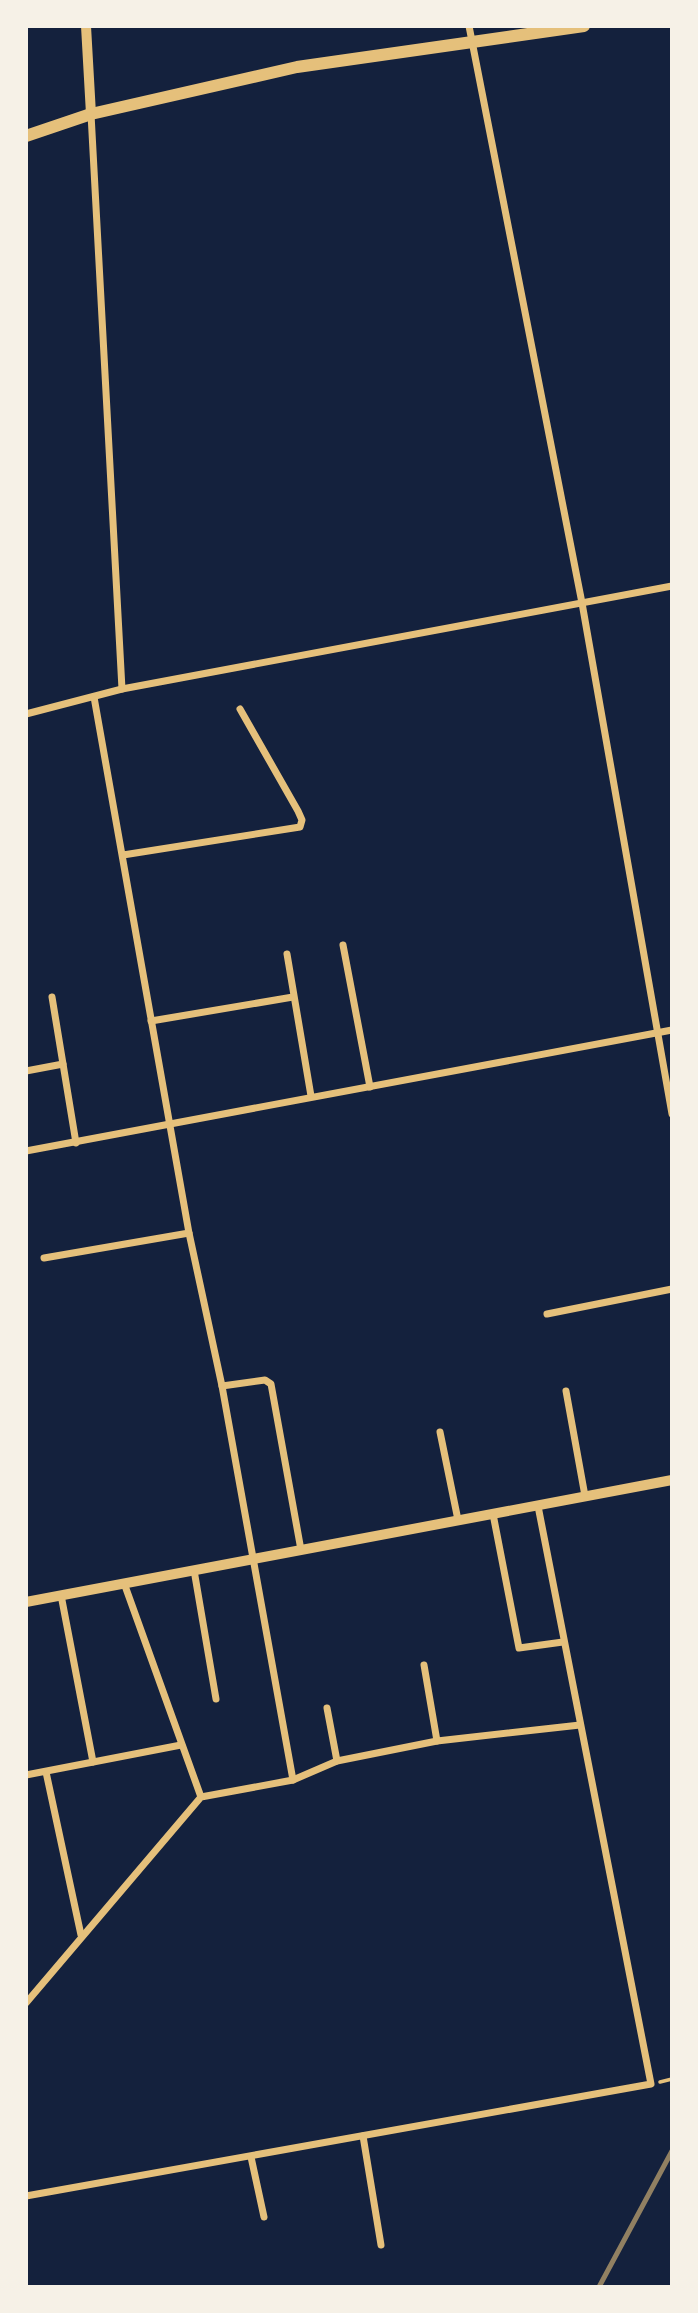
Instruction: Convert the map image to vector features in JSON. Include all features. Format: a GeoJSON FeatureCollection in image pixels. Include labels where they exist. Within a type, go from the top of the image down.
{"type":"FeatureCollection","features":[{"type":"Feature","properties":{"kind":"highway"},"geometry":{"type":"LineString","coordinates":[[26,136],[91,114],[297,67],[584,26]]}},
{"type":"Feature","properties":{"kind":"street"},"geometry":{"type":"LineString","coordinates":[[86,26],[122,689]]}},
{"type":"Feature","properties":{"kind":"street"},"geometry":{"type":"LineString","coordinates":[[469,26],[582,603],[672,1114]]}},
{"type":"Feature","properties":{"kind":"street"},"geometry":{"type":"LineString","coordinates":[[26,714],[122,689],[672,586]]}},
{"type":"Feature","properties":{"kind":"street"},"geometry":{"type":"LineString","coordinates":[[94,697],[189,1233],[222,1386],[251,1559],[293,1780]]}},
{"type":"Feature","properties":{"kind":"street"},"geometry":{"type":"LineString","coordinates":[[123,855],[300,827],[302,820],[298,811],[240,709]]}},
{"type":"Feature","properties":{"kind":"street"},"geometry":{"type":"LineString","coordinates":[[343,945],[370,1087]]}},
{"type":"Feature","properties":{"kind":"street"},"geometry":{"type":"LineString","coordinates":[[287,954],[311,1096]]}},
{"type":"Feature","properties":{"kind":"street"},"geometry":{"type":"LineString","coordinates":[[52,997],[76,1143]]}},
{"type":"Feature","properties":{"kind":"street"},"geometry":{"type":"LineString","coordinates":[[151,1021],[293,997]]}},
{"type":"Feature","properties":{"kind":"street"},"geometry":{"type":"LineString","coordinates":[[26,1152],[311,1096],[672,1030]]}},
{"type":"Feature","properties":{"kind":"street"},"geometry":{"type":"LineString","coordinates":[[26,1071],[63,1064]]}},
{"type":"Feature","properties":{"kind":"street"},"geometry":{"type":"LineString","coordinates":[[44,1258],[189,1233]]}},
{"type":"Feature","properties":{"kind":"street"},"geometry":{"type":"LineString","coordinates":[[547,1314],[672,1289]]}},
{"type":"Feature","properties":{"kind":"street"},"geometry":{"type":"LineString","coordinates":[[222,1386],[265,1380],[271,1384],[301,1550]]}},
{"type":"Feature","properties":{"kind":"street"},"geometry":{"type":"LineString","coordinates":[[566,1391],[585,1496]]}},
{"type":"Feature","properties":{"kind":"street"},"geometry":{"type":"LineString","coordinates":[[440,1432],[458,1520]]}},
{"type":"Feature","properties":{"kind":"street"},"geometry":{"type":"LineString","coordinates":[[26,1602],[672,1480]]}},
{"type":"Feature","properties":{"kind":"street"},"geometry":{"type":"LineString","coordinates":[[26,2196],[650,2084],[538,1506]]}},
{"type":"Feature","properties":{"kind":"street"},"geometry":{"type":"LineString","coordinates":[[492,1514],[519,1648],[563,1642]]}},
{"type":"Feature","properties":{"kind":"street"},"geometry":{"type":"LineString","coordinates":[[194,1570],[216,1699]]}},
{"type":"Feature","properties":{"kind":"street"},"geometry":{"type":"LineString","coordinates":[[124,1583],[201,1797]]}},
{"type":"Feature","properties":{"kind":"street"},"geometry":{"type":"LineString","coordinates":[[61,1595],[93,1762]]}},
{"type":"Feature","properties":{"kind":"street"},"geometry":{"type":"LineString","coordinates":[[424,1665],[438,1741]]}},
{"type":"Feature","properties":{"kind":"street"},"geometry":{"type":"LineString","coordinates":[[327,1708],[337,1760]]}},
{"type":"Feature","properties":{"kind":"street"},"geometry":{"type":"LineString","coordinates":[[26,2003],[81,1935],[201,1797],[293,1780],[337,1760],[438,1741],[580,1725]]}},
{"type":"Feature","properties":{"kind":"street"},"geometry":{"type":"LineString","coordinates":[[26,1775],[181,1745]]}},
{"type":"Feature","properties":{"kind":"street"},"geometry":{"type":"LineString","coordinates":[[46,1772],[81,1935]]}},
{"type":"Feature","properties":{"kind":"street"},"geometry":{"type":"LineString","coordinates":[[363,2136],[382,2245]]}},
{"type":"Feature","properties":{"kind":"street"},"geometry":{"type":"LineString","coordinates":[[251,2157],[264,2217]]}},
{"type":"Feature","properties":{"kind":"railway"},"geometry":{"type":"LineString","coordinates":[[599,2287],[672,2151]]}}]}
